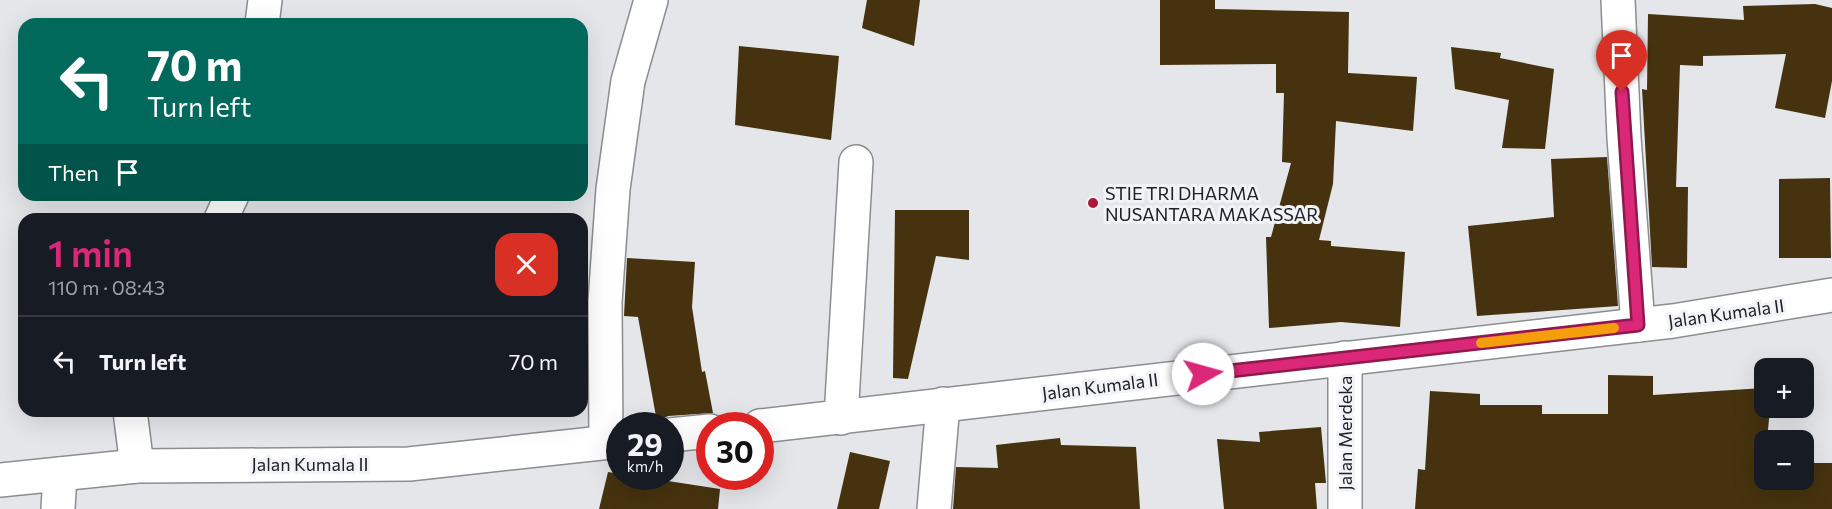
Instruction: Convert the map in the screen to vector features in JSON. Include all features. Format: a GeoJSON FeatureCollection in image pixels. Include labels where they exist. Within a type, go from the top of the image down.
{"type":"FeatureCollection","features":[{"type":"Feature","properties":{"kind":"street"},"geometry":{"type":"LineString","coordinates":[[263,18],[265,0]]}},
{"type":"Feature","properties":{"kind":"street"},"geometry":{"type":"LineString","coordinates":[[611,412],[605,302],[613,189],[628,81],[651,0]]}},
{"type":"Feature","properties":{"kind":"street"},"geometry":{"type":"LineString","coordinates":[[1618,0],[1624,138],[1638,325]]}},
{"type":"Feature","properties":{"kind":"street"},"geometry":{"type":"LineString","coordinates":[[841,418],[856,162]]}},
{"type":"Feature","properties":{"kind":"street","name":"Jalan Kumala II"},"geometry":{"type":"LineString","coordinates":[[774,425],[1638,325],[1832,295]]}},
{"type":"Feature","properties":{"kind":"street","name":"Jalan Merdeka"},"geometry":{"type":"LineString","coordinates":[[1345,358],[1345,509]]}},
{"type":"Feature","properties":{"kind":"street"},"geometry":{"type":"LineString","coordinates":[[934,509],[943,404]]}},
{"type":"Feature","properties":{"kind":"street"},"geometry":{"type":"LineString","coordinates":[[131,417],[137,466]]}},
{"type":"Feature","properties":{"kind":"street","name":"Jalan Kumala II"},"geometry":{"type":"LineString","coordinates":[[0,480],[137,466],[409,464],[606,443]]}},
{"type":"Feature","properties":{"kind":"street"},"geometry":{"type":"LineString","coordinates":[[58,509],[60,474]]}},
{"type":"Feature","properties":{"kind":"building"},"geometry":{"type":"Polygon","coordinates":[[[867,0],[920,0],[914,46],[862,28],[867,0]]]}},
{"type":"Feature","properties":{"kind":"building"},"geometry":{"type":"Polygon","coordinates":[[[1160,0],[1215,0],[1215,9],[1349,12],[1348,73],[1417,77],[1413,131],[1336,121],[1333,184],[1319,240],[1331,241],[1331,246],[1405,252],[1400,327],[1341,322],[1269,328],[1266,237],[1271,237],[1291,163],[1282,162],[1284,93],[1276,93],[1276,64],[1160,65],[1160,0]]]}},
{"type":"Feature","properties":{"kind":"building"},"geometry":{"type":"Polygon","coordinates":[[[1815,4],[1832,8],[1832,81],[1825,118],[1775,108],[1786,54],[1703,56],[1703,66],[1680,65],[1676,187],[1688,187],[1687,268],[1652,267],[1642,89],[1647,90],[1648,14],[1744,20],[1743,6],[1815,4]]]}},
{"type":"Feature","properties":{"kind":"building"},"geometry":{"type":"Polygon","coordinates":[[[739,46],[839,56],[831,140],[735,125],[739,46]]]}},
{"type":"Feature","properties":{"kind":"building"},"geometry":{"type":"Polygon","coordinates":[[[1451,47],[1501,53],[1500,58],[1554,69],[1545,149],[1502,148],[1509,100],[1455,89],[1451,47]]]}},
{"type":"Feature","properties":{"kind":"building"},"geometry":{"type":"Polygon","coordinates":[[[1607,157],[1618,306],[1477,316],[1468,226],[1554,217],[1551,159],[1607,157]]]}},
{"type":"Feature","properties":{"kind":"building"},"geometry":{"type":"Polygon","coordinates":[[[1830,178],[1831,258],[1779,258],[1779,179],[1830,178]]]}},
{"type":"Feature","properties":{"kind":"building"},"geometry":{"type":"Polygon","coordinates":[[[895,210],[969,210],[969,260],[936,256],[908,379],[893,378],[895,210]]]}},
{"type":"Feature","properties":{"kind":"building"},"geometry":{"type":"Polygon","coordinates":[[[627,258],[695,262],[692,307],[702,372],[705,371],[713,412],[684,415],[684,412],[655,412],[638,317],[624,316],[627,258]]]}},
{"type":"Feature","properties":{"kind":"building"},"geometry":{"type":"Polygon","coordinates":[[[1608,375],[1653,376],[1653,395],[1754,389],[1754,418],[1769,418],[1768,430],[1754,430],[1754,490],[1814,490],[1814,463],[1832,463],[1832,509],[1415,509],[1418,469],[1425,470],[1430,391],[1480,394],[1480,405],[1542,405],[1542,414],[1608,414],[1608,375]]]}},
{"type":"Feature","properties":{"kind":"building"},"geometry":{"type":"Polygon","coordinates":[[[1321,427],[1326,483],[1315,483],[1317,509],[1224,509],[1217,439],[1260,442],[1259,432],[1321,427]]]}},
{"type":"Feature","properties":{"kind":"building"},"geometry":{"type":"Polygon","coordinates":[[[1060,438],[1061,445],[1136,447],[1140,509],[953,509],[956,467],[998,468],[996,445],[1060,438]]]}},
{"type":"Feature","properties":{"kind":"building"},"geometry":{"type":"Polygon","coordinates":[[[850,452],[890,461],[879,509],[837,509],[850,452]]]}},
{"type":"Feature","properties":{"kind":"building"},"geometry":{"type":"Polygon","coordinates":[[[606,480],[606,490],[684,490],[684,483],[696,485],[696,490],[720,490],[718,509],[599,509],[606,480]]]}},
{"type":"Feature","properties":{"kind":"slow traffic"},"geometry":{"type":"LineString","coordinates":[[1481,343],[1614,328]]}},
{"type":"Feature","properties":{"kind":"place","name":"STIE TRI DHARMA NUSANTARA MAKASSAR"},"geometry":{"type":"Point","coordinates":[1093,203]}},
{"type":"Feature","properties":{"kind":"route"},"geometry":{"type":"LineString","coordinates":[[1203,374],[1638,325],[1622,92]]}}]}
